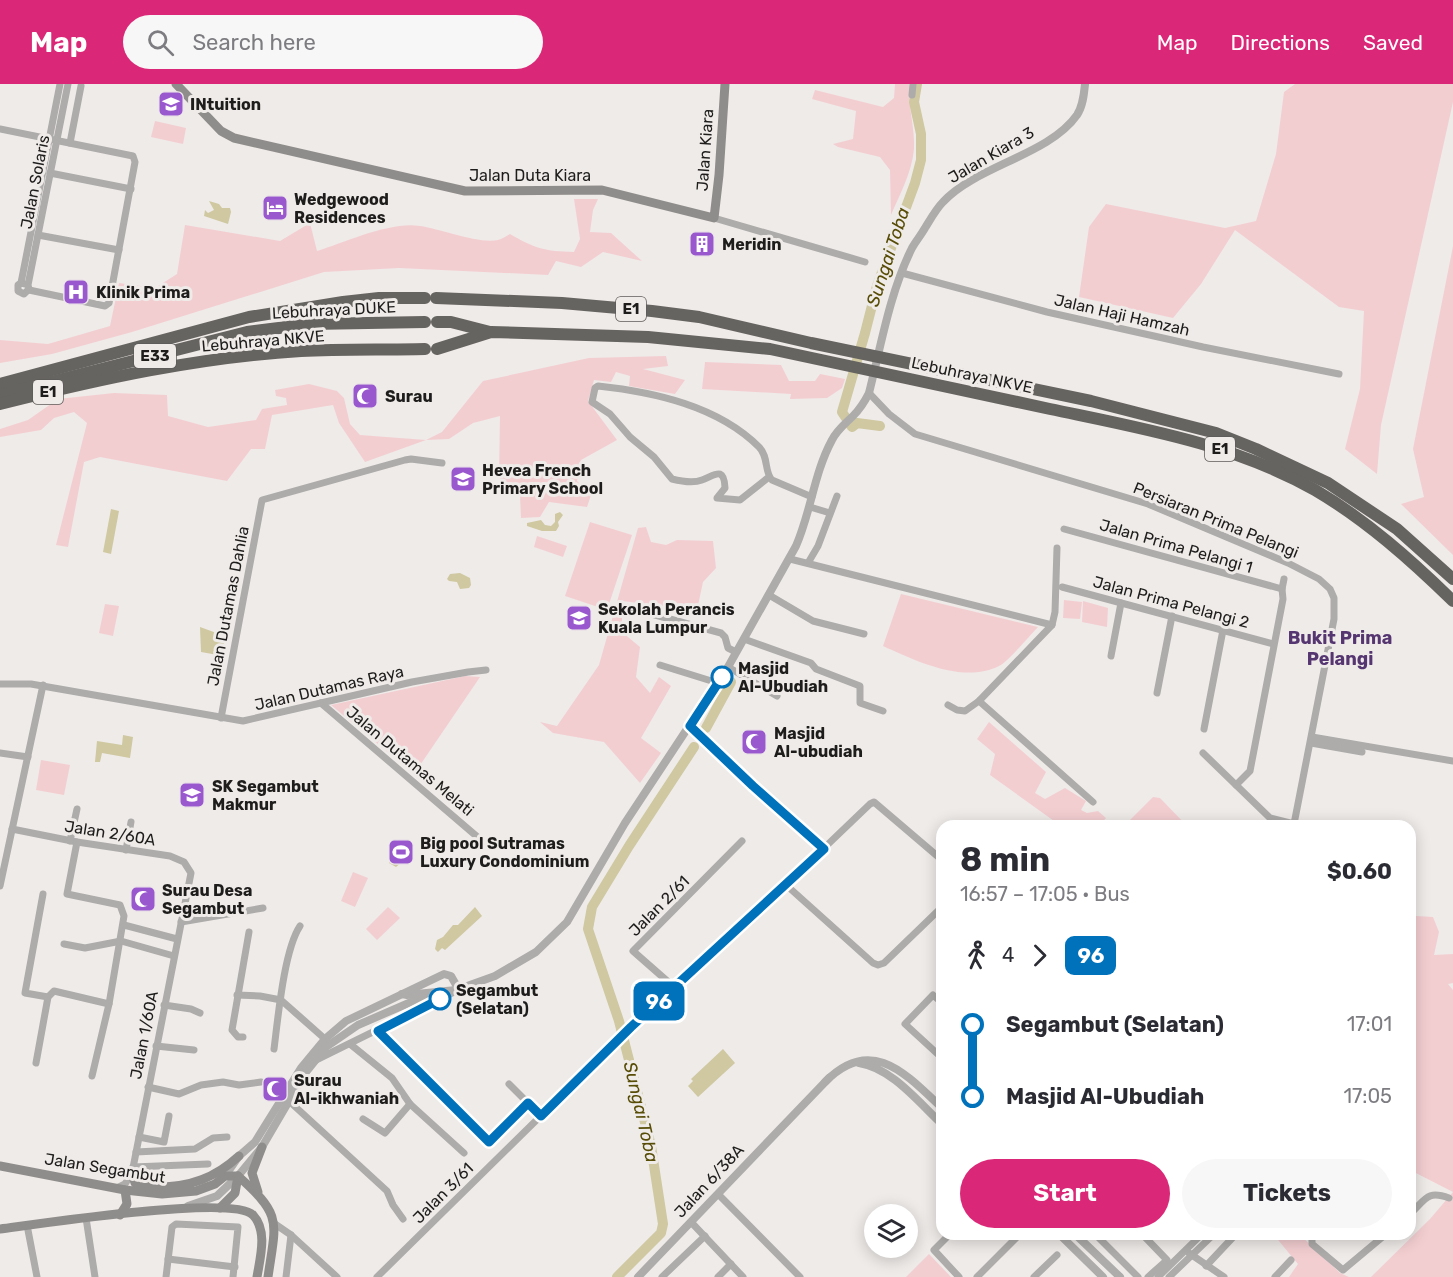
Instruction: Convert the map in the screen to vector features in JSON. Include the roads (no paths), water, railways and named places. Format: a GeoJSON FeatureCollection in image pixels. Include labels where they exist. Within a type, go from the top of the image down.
{"type":"FeatureCollection","features":[{"type":"Feature","properties":{"kind":"highway","name":"Lebuhraya NKVE"},"geometry":{"type":"LineString","coordinates":[[43,373],[249,317],[379,298],[562,303],[699,317],[811,343],[1091,401],[1216,433],[1328,483],[1396,529],[1453,579]]}},
{"type":"Feature","properties":{"kind":"highway","name":"Lebuhraya DUKE"},"geometry":{"type":"LineString","coordinates":[[0,395],[246,332],[311,324],[451,322],[491,332]]}},
{"type":"Feature","properties":{"kind":"highway","name":"Lebuhraya NKVE"},"geometry":{"type":"LineString","coordinates":[[0,404],[96,380],[232,358],[302,351],[431,349],[491,332],[648,337],[770,349],[1210,446],[1276,471],[1316,491],[1353,515],[1412,562],[1453,601]]}},
{"type":"Feature","properties":{"kind":"highway"},"geometry":{"type":"LineString","coordinates":[[0,377],[43,373]]}},
{"type":"Feature","properties":{"kind":"highway"},"geometry":{"type":"LineString","coordinates":[[0,384],[43,373]]}},
{"type":"Feature","properties":{"kind":"main road","name":"Jalan Duta Kiara"},"geometry":{"type":"LineString","coordinates":[[176,84],[221,131],[234,138],[465,191],[602,190],[714,218]]}},
{"type":"Feature","properties":{"kind":"main road","name":"Jalan Kiara"},"geometry":{"type":"LineString","coordinates":[[714,218],[719,183],[725,84]]}},
{"type":"Feature","properties":{"kind":"main road"},"geometry":{"type":"LineString","coordinates":[[258,1194],[252,1173],[262,1147]]}},
{"type":"Feature","properties":{"kind":"main road"},"geometry":{"type":"LineString","coordinates":[[133,1170],[135,1183],[142,1186],[184,1185],[212,1176],[239,1156]]}},
{"type":"Feature","properties":{"kind":"main road","name":"Jalan Segambut"},"geometry":{"type":"LineString","coordinates":[[0,1166],[121,1189],[162,1194],[182,1194],[206,1188],[225,1176],[238,1176]]}},
{"type":"Feature","properties":{"kind":"main road"},"geometry":{"type":"LineString","coordinates":[[238,1176],[258,1194],[271,1211],[275,1224],[268,1277]]}},
{"type":"Feature","properties":{"kind":"main road"},"geometry":{"type":"LineString","coordinates":[[220,1208],[235,1193],[238,1176]]}},
{"type":"Feature","properties":{"kind":"main road"},"geometry":{"type":"LineString","coordinates":[[120,1215],[127,1204],[121,1189]]}},
{"type":"Feature","properties":{"kind":"main road","name":"Jalan Segambut"},"geometry":{"type":"LineString","coordinates":[[0,1229],[172,1210],[220,1208],[244,1210],[255,1218],[262,1240],[257,1277]]}},
{"type":"Feature","properties":{"kind":"street","name":"Jalan Solaris"},"geometry":{"type":"LineString","coordinates":[[26,286],[50,173],[60,84]]}},
{"type":"Feature","properties":{"kind":"street","name":"Jalan Solaris"},"geometry":{"type":"LineString","coordinates":[[26,286],[53,140],[68,84]]}},
{"type":"Feature","properties":{"kind":"street"},"geometry":{"type":"LineString","coordinates":[[912,94],[913,84]]}},
{"type":"Feature","properties":{"kind":"street","name":"Jalan Kiara 3"},"geometry":{"type":"LineString","coordinates":[[869,393],[902,273],[913,247],[942,202],[970,182],[1062,130],[1078,114],[1084,97],[1085,84]]}},
{"type":"Feature","properties":{"kind":"street"},"geometry":{"type":"LineString","coordinates":[[70,143],[81,86]]}},
{"type":"Feature","properties":{"kind":"street"},"geometry":{"type":"LineString","coordinates":[[0,129],[133,156],[135,167],[109,303],[105,306],[26,286]]}},
{"type":"Feature","properties":{"kind":"street"},"geometry":{"type":"LineString","coordinates":[[50,173],[131,189]]}},
{"type":"Feature","properties":{"kind":"street","name":"Jalan Duta Kiara"},"geometry":{"type":"LineString","coordinates":[[714,218],[865,262]]}},
{"type":"Feature","properties":{"kind":"street"},"geometry":{"type":"LineString","coordinates":[[38,235],[119,250]]}},
{"type":"Feature","properties":{"kind":"street","name":"Jalan Haji Hamzah"},"geometry":{"type":"LineString","coordinates":[[902,273],[1047,312],[1203,347],[1339,374]]}},
{"type":"Feature","properties":{"kind":"street"},"geometry":{"type":"LineString","coordinates":[[769,477],[740,500],[717,498],[725,488],[719,473],[699,481],[672,479],[654,457],[630,437],[610,414],[592,402],[595,388],[598,386],[632,389],[691,406],[724,420],[761,448],[766,458],[769,477],[812,498]]}},
{"type":"Feature","properties":{"kind":"street"},"geometry":{"type":"LineString","coordinates":[[316,1060],[458,990],[495,976],[536,952],[567,922],[612,843],[718,683],[744,639],[790,558],[804,528],[824,456],[840,428],[852,417],[869,393]]}},
{"type":"Feature","properties":{"kind":"street","name":"Persiaran Prima Pelangi"},"geometry":{"type":"LineString","coordinates":[[869,393],[889,414],[915,434],[1148,504],[1288,563],[1318,579],[1330,589],[1335,608],[1295,820]]}},
{"type":"Feature","properties":{"kind":"street","name":"Jalan Dutamas Dahlia"},"geometry":{"type":"LineString","coordinates":[[221,718],[262,500],[405,460],[442,463]]}},
{"type":"Feature","properties":{"kind":"street"},"geometry":{"type":"LineString","coordinates":[[808,563],[818,546],[837,496]]}},
{"type":"Feature","properties":{"kind":"street"},"geometry":{"type":"LineString","coordinates":[[810,507],[830,513]]}},
{"type":"Feature","properties":{"kind":"street","name":"Jalan Prima Pelangi 1"},"geometry":{"type":"LineString","coordinates":[[1064,529],[1282,589]]}},
{"type":"Feature","properties":{"kind":"street"},"geometry":{"type":"LineString","coordinates":[[948,705],[965,711],[979,701],[1052,625],[1055,612],[1057,548]]}},
{"type":"Feature","properties":{"kind":"street"},"geometry":{"type":"LineString","coordinates":[[790,558],[1052,625]]}},
{"type":"Feature","properties":{"kind":"street"},"geometry":{"type":"LineString","coordinates":[[1203,753],[1236,785],[1250,771],[1283,599],[1284,579]]}},
{"type":"Feature","properties":{"kind":"street","name":"Jalan Prima Pelangi 2"},"geometry":{"type":"LineString","coordinates":[[1062,587],[1273,644]]}},
{"type":"Feature","properties":{"kind":"street"},"geometry":{"type":"LineString","coordinates":[[769,595],[813,621],[864,634]]}},
{"type":"Feature","properties":{"kind":"street"},"geometry":{"type":"LineString","coordinates":[[1111,656],[1120,603]]}},
{"type":"Feature","properties":{"kind":"street"},"geometry":{"type":"LineString","coordinates":[[626,607],[722,633],[726,645],[736,652]]}},
{"type":"Feature","properties":{"kind":"street"},"geometry":{"type":"LineString","coordinates":[[1157,693],[1172,616]]}},
{"type":"Feature","properties":{"kind":"street"},"geometry":{"type":"LineString","coordinates":[[1204,729],[1223,630]]}},
{"type":"Feature","properties":{"kind":"street"},"geometry":{"type":"LineString","coordinates":[[744,639],[812,663],[816,669],[860,686],[860,703],[883,711]]}},
{"type":"Feature","properties":{"kind":"street"},"geometry":{"type":"LineString","coordinates":[[660,664],[718,683]]}},
{"type":"Feature","properties":{"kind":"street"},"geometry":{"type":"LineString","coordinates":[[728,667],[777,696]]}},
{"type":"Feature","properties":{"kind":"street","name":"Jalan Dutamas Raya"},"geometry":{"type":"LineString","coordinates":[[0,684],[27,683],[243,721],[412,682],[486,670]]}},
{"type":"Feature","properties":{"kind":"street"},"geometry":{"type":"LineString","coordinates":[[0,886],[43,686]]}},
{"type":"Feature","properties":{"kind":"street"},"geometry":{"type":"LineString","coordinates":[[979,701],[1093,802]]}},
{"type":"Feature","properties":{"kind":"street","name":"Jalan Dutamas Melati"},"geometry":{"type":"LineString","coordinates":[[321,704],[481,840]]}},
{"type":"Feature","properties":{"kind":"street"},"geometry":{"type":"LineString","coordinates":[[690,726],[824,849]]}},
{"type":"Feature","properties":{"kind":"street"},"geometry":{"type":"LineString","coordinates":[[1311,740],[1362,752]]}},
{"type":"Feature","properties":{"kind":"street"},"geometry":{"type":"LineString","coordinates":[[1311,740],[1453,761]]}},
{"type":"Feature","properties":{"kind":"street"},"geometry":{"type":"LineString","coordinates":[[0,753],[27,757]]}},
{"type":"Feature","properties":{"kind":"street","name":"Persiaran Prima Pelangi"},"geometry":{"type":"LineString","coordinates":[[1236,785],[1270,818],[1278,820]]}},
{"type":"Feature","properties":{"kind":"street","name":"Jalan 3/61"},"geometry":{"type":"LineString","coordinates":[[379,1276],[624,1034],[870,804],[874,802],[936,855]]}},
{"type":"Feature","properties":{"kind":"street"},"geometry":{"type":"LineString","coordinates":[[77,809],[66,894],[120,905],[124,916],[109,1004],[92,1076]]}},
{"type":"Feature","properties":{"kind":"street"},"geometry":{"type":"LineString","coordinates":[[126,850],[131,822]]}},
{"type":"Feature","properties":{"kind":"street","name":"Jalan 2/60A"},"geometry":{"type":"LineString","coordinates":[[12,830],[178,859],[184,862],[191,873],[189,880]]}},
{"type":"Feature","properties":{"kind":"street","name":"Jalan 2/61"},"geometry":{"type":"LineString","coordinates":[[674,987],[633,951],[742,841]]}},
{"type":"Feature","properties":{"kind":"street","name":"Jalan 1/60A"},"geometry":{"type":"LineString","coordinates":[[133,1170],[189,880]]}},
{"type":"Feature","properties":{"kind":"street"},"geometry":{"type":"LineString","coordinates":[[785,884],[878,965],[884,963],[936,913]]}},
{"type":"Feature","properties":{"kind":"street"},"geometry":{"type":"LineString","coordinates":[[43,894],[25,993],[48,997]]}},
{"type":"Feature","properties":{"kind":"street"},"geometry":{"type":"LineString","coordinates":[[181,922],[263,908]]}},
{"type":"Feature","properties":{"kind":"street"},"geometry":{"type":"LineString","coordinates":[[124,925],[177,939]]}},
{"type":"Feature","properties":{"kind":"street"},"geometry":{"type":"LineString","coordinates":[[274,1049],[293,936],[300,926]]}},
{"type":"Feature","properties":{"kind":"street"},"geometry":{"type":"LineString","coordinates":[[243,1037],[238,1037],[232,1030],[249,932]]}},
{"type":"Feature","properties":{"kind":"street"},"geometry":{"type":"LineString","coordinates":[[64,944],[85,948],[121,941],[174,956]]}},
{"type":"Feature","properties":{"kind":"street"},"geometry":{"type":"LineString","coordinates":[[225,1176],[239,1156],[255,1142],[300,1068],[325,1039],[346,1021],[444,974],[451,976],[458,990]]}},
{"type":"Feature","properties":{"kind":"street"},"geometry":{"type":"LineString","coordinates":[[402,994],[458,990]]}},
{"type":"Feature","properties":{"kind":"street"},"geometry":{"type":"LineString","coordinates":[[36,1063],[48,997],[54,991],[109,1004]]}},
{"type":"Feature","properties":{"kind":"street"},"geometry":{"type":"LineString","coordinates":[[172,1210],[204,1202],[227,1189],[262,1147],[306,1072],[326,1047],[358,1025],[431,993]]}},
{"type":"Feature","properties":{"kind":"street"},"geometry":{"type":"LineString","coordinates":[[237,995],[281,1000],[325,1039]]}},
{"type":"Feature","properties":{"kind":"street"},"geometry":{"type":"LineString","coordinates":[[936,998],[933,995],[905,1024],[936,1052]]}},
{"type":"Feature","properties":{"kind":"street"},"geometry":{"type":"LineString","coordinates":[[164,1005],[191,1009],[200,1013]]}},
{"type":"Feature","properties":{"kind":"street"},"geometry":{"type":"LineString","coordinates":[[378,1031],[489,1142],[528,1103]]}},
{"type":"Feature","properties":{"kind":"street"},"geometry":{"type":"LineString","coordinates":[[350,1044],[392,1078],[410,1104],[464,1153]]}},
{"type":"Feature","properties":{"kind":"street"},"geometry":{"type":"LineString","coordinates":[[156,1046],[194,1050]]}},
{"type":"Feature","properties":{"kind":"street"},"geometry":{"type":"LineString","coordinates":[[856,1062],[869,1059],[889,1063],[916,1083],[936,1102]]}},
{"type":"Feature","properties":{"kind":"street"},"geometry":{"type":"LineString","coordinates":[[856,1062],[867,1064],[890,1077],[936,1119]]}},
{"type":"Feature","properties":{"kind":"street","name":"Jalan 6/38A"},"geometry":{"type":"LineString","coordinates":[[638,1277],[829,1078],[856,1062]]}},
{"type":"Feature","properties":{"kind":"street"},"geometry":{"type":"LineString","coordinates":[[890,1077],[891,1068],[898,1070]]}},
{"type":"Feature","properties":{"kind":"street"},"geometry":{"type":"LineString","coordinates":[[148,1087],[179,1094],[201,1085],[223,1082],[239,1085],[261,1082]]}},
{"type":"Feature","properties":{"kind":"street"},"geometry":{"type":"LineString","coordinates":[[509,1084],[541,1116]]}},
{"type":"Feature","properties":{"kind":"street"},"geometry":{"type":"LineString","coordinates":[[289,1101],[387,1191],[403,1219]]}},
{"type":"Feature","properties":{"kind":"street"},"geometry":{"type":"LineString","coordinates":[[363,1119],[385,1133],[410,1104]]}},
{"type":"Feature","properties":{"kind":"street"},"geometry":{"type":"LineString","coordinates":[[139,1137],[164,1142],[169,1116]]}},
{"type":"Feature","properties":{"kind":"street"},"geometry":{"type":"LineString","coordinates":[[136,1152],[195,1149],[213,1138],[227,1137]]}},
{"type":"Feature","properties":{"kind":"street"},"geometry":{"type":"LineString","coordinates":[[121,1189],[133,1170],[208,1164]]}},
{"type":"Feature","properties":{"kind":"street"},"geometry":{"type":"LineString","coordinates":[[718,1194],[800,1277]]}},
{"type":"Feature","properties":{"kind":"street"},"geometry":{"type":"LineString","coordinates":[[1416,1209],[1432,1195],[1438,1194],[1449,1198]]}},
{"type":"Feature","properties":{"kind":"street"},"geometry":{"type":"LineString","coordinates":[[86,1218],[95,1277]]}},
{"type":"Feature","properties":{"kind":"street"},"geometry":{"type":"LineString","coordinates":[[691,1222],[744,1277]]}},
{"type":"Feature","properties":{"kind":"street"},"geometry":{"type":"LineString","coordinates":[[166,1277],[172,1227],[176,1224],[236,1226],[239,1229],[233,1277]]}},
{"type":"Feature","properties":{"kind":"street"},"geometry":{"type":"LineString","coordinates":[[275,1224],[291,1235],[336,1277]]}},
{"type":"Feature","properties":{"kind":"street"},"geometry":{"type":"LineString","coordinates":[[27,1226],[36,1277]]}},
{"type":"Feature","properties":{"kind":"street"},"geometry":{"type":"LineString","coordinates":[[286,1277],[291,1235]]}},
{"type":"Feature","properties":{"kind":"street","name":"Jalan 6/38A"},"geometry":{"type":"LineString","coordinates":[[662,1277],[705,1236]]}},
{"type":"Feature","properties":{"kind":"street"},"geometry":{"type":"LineString","coordinates":[[944,1240],[934,1250],[959,1277]]}},
{"type":"Feature","properties":{"kind":"street"},"geometry":{"type":"LineString","coordinates":[[976,1277],[1014,1240]]}},
{"type":"Feature","properties":{"kind":"street"},"geometry":{"type":"LineString","coordinates":[[1065,1240],[1104,1277]]}},
{"type":"Feature","properties":{"kind":"street"},"geometry":{"type":"LineString","coordinates":[[1081,1240],[1120,1277]]}},
{"type":"Feature","properties":{"kind":"street"},"geometry":{"type":"LineString","coordinates":[[1101,1240],[1138,1277]]}},
{"type":"Feature","properties":{"kind":"street"},"geometry":{"type":"LineString","coordinates":[[1148,1240],[1169,1262],[1169,1275]]}},
{"type":"Feature","properties":{"kind":"street"},"geometry":{"type":"LineString","coordinates":[[1148,1277],[1169,1262],[1189,1253],[1196,1240]]}},
{"type":"Feature","properties":{"kind":"street"},"geometry":{"type":"LineString","coordinates":[[1158,1277],[1169,1275],[1189,1253],[1206,1240]]}},
{"type":"Feature","properties":{"kind":"street"},"geometry":{"type":"LineString","coordinates":[[1206,1266],[1230,1240]]}},
{"type":"Feature","properties":{"kind":"street"},"geometry":{"type":"LineString","coordinates":[[1312,1240],[1312,1244],[1343,1270],[1379,1240]]}},
{"type":"Feature","properties":{"kind":"street"},"geometry":{"type":"LineString","coordinates":[[1189,1253],[1224,1277]]}},
{"type":"Feature","properties":{"kind":"street"},"geometry":{"type":"LineString","coordinates":[[1034,1277],[1057,1255]]}},
{"type":"Feature","properties":{"kind":"street"},"geometry":{"type":"LineString","coordinates":[[168,1259],[235,1268]]}},
{"type":"Feature","properties":{"kind":"street"},"geometry":{"type":"LineString","coordinates":[[1275,1277],[1291,1260]]}},
{"type":"Feature","properties":{"kind":"street"},"geometry":{"type":"LineString","coordinates":[[717,1277],[731,1264]]}},
{"type":"Feature","properties":{"kind":"waterway","name":"Sungai Toba"},"geometry":{"type":"LineString","coordinates":[[880,426],[857,423],[852,427],[842,412],[877,286],[915,183],[921,160],[921,134],[914,102],[917,84]]}},
{"type":"Feature","properties":{"kind":"waterway","name":"Sungai Toba"},"geometry":{"type":"LineString","coordinates":[[706,728],[731,682]]}},
{"type":"Feature","properties":{"kind":"waterway","name":"Sungai Toba"},"geometry":{"type":"LineString","coordinates":[[617,1277],[661,1233],[663,1224],[651,1146],[619,1021],[588,929],[592,907],[694,747]]}},
{"type":"Feature","properties":{"kind":"place","name":"INtuition"},"geometry":{"type":"Point","coordinates":[171,104]}},
{"type":"Feature","properties":{"kind":"place","name":"Wedgewood Residences"},"geometry":{"type":"Point","coordinates":[275,208]}},
{"type":"Feature","properties":{"kind":"place","name":"Meridin"},"geometry":{"type":"Point","coordinates":[702,244]}},
{"type":"Feature","properties":{"kind":"place","name":"Klinik Prima"},"geometry":{"type":"Point","coordinates":[76,292]}},
{"type":"Feature","properties":{"kind":"place","name":"Surau"},"geometry":{"type":"Point","coordinates":[365,396]}},
{"type":"Feature","properties":{"kind":"place","name":"Hevea French Primary School"},"geometry":{"type":"Point","coordinates":[463,479]}},
{"type":"Feature","properties":{"kind":"place","name":"Sekolah Perancis Kuala Lumpur"},"geometry":{"type":"Point","coordinates":[579,618]}},
{"type":"Feature","properties":{"kind":"place","name":"Masjid Al-Ubudiah"},"geometry":{"type":"Point","coordinates":[722,677]}},
{"type":"Feature","properties":{"kind":"place","name":"Masjid Al-ubudiah"},"geometry":{"type":"Point","coordinates":[754,742]}},
{"type":"Feature","properties":{"kind":"place","name":"SK Segambut Makmur"},"geometry":{"type":"Point","coordinates":[192,795]}},
{"type":"Feature","properties":{"kind":"place","name":"Big pool Sutramas Luxury Condominium"},"geometry":{"type":"Point","coordinates":[401,852]}},
{"type":"Feature","properties":{"kind":"place","name":"Surau Desa Segambut"},"geometry":{"type":"Point","coordinates":[143,899]}},
{"type":"Feature","properties":{"kind":"place","name":"Segambut (Selatan)"},"geometry":{"type":"Point","coordinates":[440,999]}},
{"type":"Feature","properties":{"kind":"place","name":"Surau Al-ikhwaniah"},"geometry":{"type":"Point","coordinates":[275,1089]}},
{"type":"Feature","properties":{"kind":"district","name":"Bukit Prima Pelangi"},"geometry":{"type":"Point","coordinates":[1340,648]}}]}
